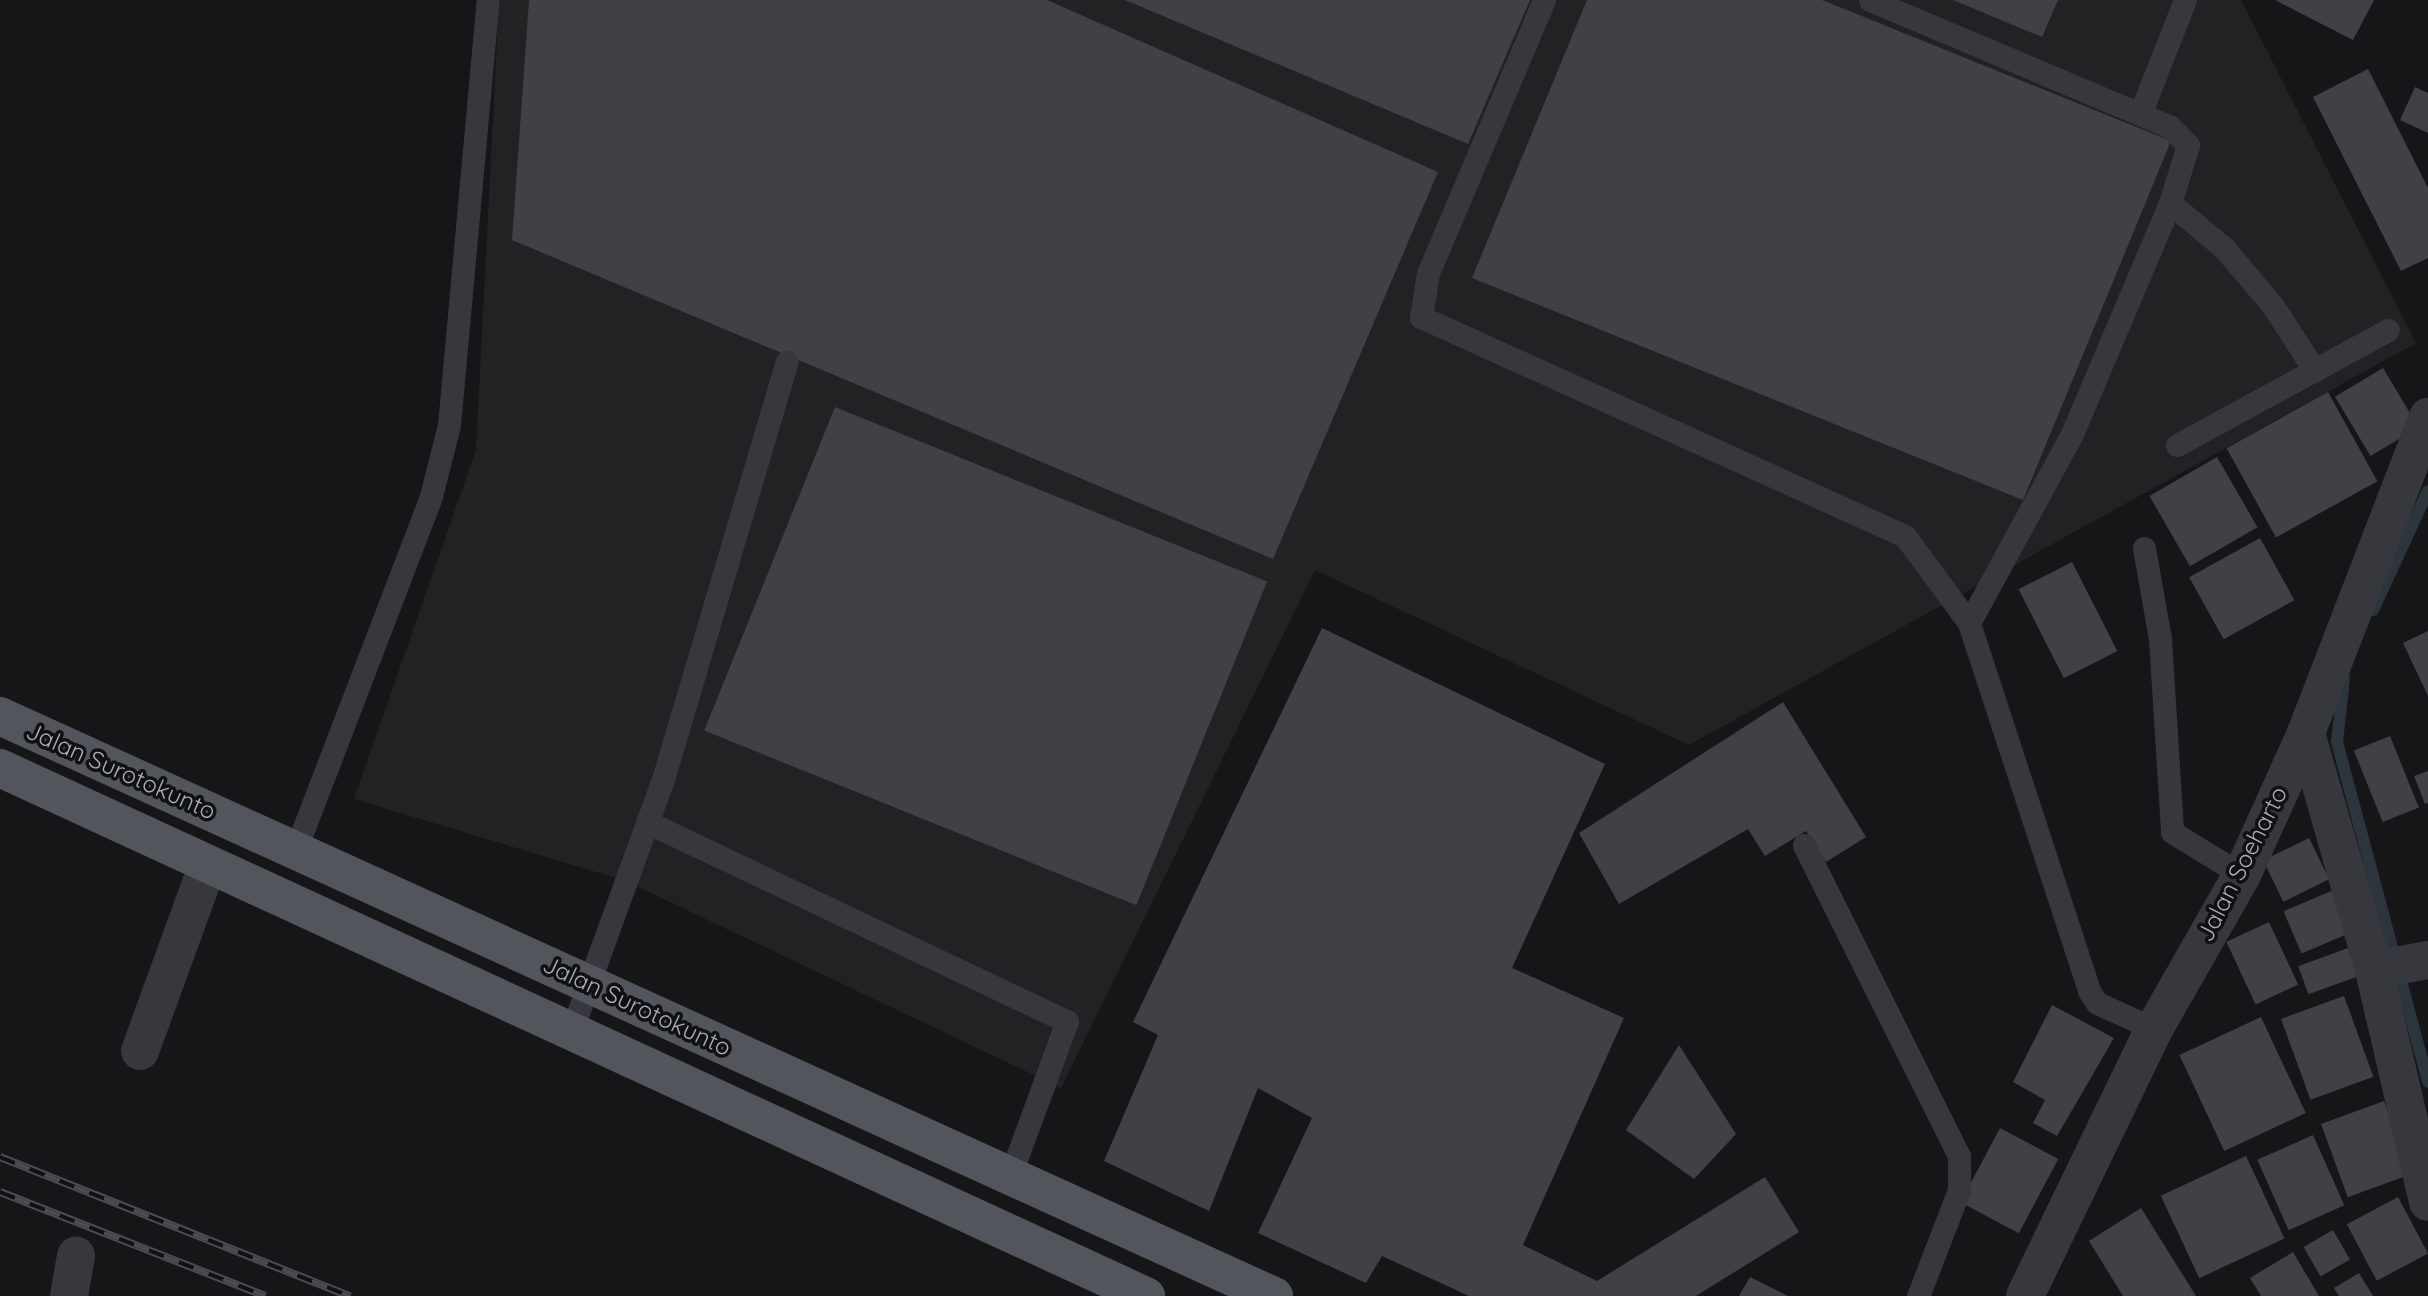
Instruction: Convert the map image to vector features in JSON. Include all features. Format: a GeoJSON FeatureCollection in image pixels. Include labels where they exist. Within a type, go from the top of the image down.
{"type":"FeatureCollection","features":[{"type":"Feature","properties":{"kind":"main road","name":"Jalan Surotokunto"},"geometry":{"type":"LineString","coordinates":[[0,716],[1274,1296]]}},
{"type":"Feature","properties":{"kind":"main road","name":"Jalan Surotokunto"},"geometry":{"type":"LineString","coordinates":[[0,768],[1146,1296]]}},
{"type":"Feature","properties":{"kind":"street","name":"Jalan Soeharto"},"geometry":{"type":"LineString","coordinates":[[2025,1296],[2154,1029],[2242,875],[2306,733],[2419,467],[2428,417]]}},
{"type":"Feature","properties":{"kind":"street"},"geometry":{"type":"LineString","coordinates":[[2306,733],[2402,965],[2428,1202]]}},
{"type":"Feature","properties":{"kind":"street"},"geometry":{"type":"LineString","coordinates":[[140,1051],[208,864]]}},
{"type":"Feature","properties":{"kind":"street"},"geometry":{"type":"LineString","coordinates":[[69,1296],[76,1256]]}},
{"type":"Feature","properties":{"kind":"lane"},"geometry":{"type":"LineString","coordinates":[[295,850],[431,496],[449,425],[488,0]]}},
{"type":"Feature","properties":{"kind":"lane"},"geometry":{"type":"LineString","coordinates":[[1544,0],[1428,273],[1421,317],[1872,516],[1920,553],[1969,623],[2089,991],[2096,1003],[2154,1029]]}},
{"type":"Feature","properties":{"kind":"lane"},"geometry":{"type":"LineString","coordinates":[[1870,0],[2169,126],[2188,145],[2171,203],[2072,434],[1969,623]]}},
{"type":"Feature","properties":{"kind":"lane"},"geometry":{"type":"LineString","coordinates":[[2140,114],[2185,0]]}},
{"type":"Feature","properties":{"kind":"lane"},"geometry":{"type":"LineString","coordinates":[[2171,203],[2224,248],[2273,306],[2315,371]]}},
{"type":"Feature","properties":{"kind":"lane"},"geometry":{"type":"LineString","coordinates":[[2177,445],[2388,330]]}},
{"type":"Feature","properties":{"kind":"lane"},"geometry":{"type":"LineString","coordinates":[[571,1031],[647,822],[786,362]]}},
{"type":"Feature","properties":{"kind":"lane"},"geometry":{"type":"LineString","coordinates":[[2144,548],[2160,639],[2172,832],[2242,875]]}},
{"type":"Feature","properties":{"kind":"lane"},"geometry":{"type":"LineString","coordinates":[[647,822],[1067,1021],[1010,1176]]}},
{"type":"Feature","properties":{"kind":"lane"},"geometry":{"type":"LineString","coordinates":[[1804,845],[1959,1156],[1959,1189],[1925,1294]]}},
{"type":"Feature","properties":{"kind":"shaded area"},"geometry":{"type":"Polygon","coordinates":[[[499,0],[2241,0],[2416,343],[1689,745],[1315,570],[1061,1088],[626,881],[354,799],[476,450],[499,0]]]}},
{"type":"Feature","properties":{"kind":"building"},"geometry":{"type":"Polygon","coordinates":[[[529,0],[1047,0],[1438,172],[1273,559],[512,240],[529,0]]]}},
{"type":"Feature","properties":{"kind":"building"},"geometry":{"type":"Polygon","coordinates":[[[1125,0],[1530,0],[1468,144],[1125,0]]]}},
{"type":"Feature","properties":{"kind":"building"},"geometry":{"type":"Polygon","coordinates":[[[1587,0],[1822,0],[2171,141],[2023,500],[1472,278],[1587,0]]]}},
{"type":"Feature","properties":{"kind":"building"},"geometry":{"type":"Polygon","coordinates":[[[1953,0],[2058,0],[2042,37],[1953,0]]]}},
{"type":"Feature","properties":{"kind":"building"},"geometry":{"type":"Polygon","coordinates":[[[2275,0],[2374,0],[2353,40],[2275,0]]]}},
{"type":"Feature","properties":{"kind":"building"},"geometry":{"type":"Polygon","coordinates":[[[2368,69],[2428,188],[2428,258],[2401,271],[2313,97],[2368,69]]]}},
{"type":"Feature","properties":{"kind":"building"},"geometry":{"type":"Polygon","coordinates":[[[2415,87],[2428,93],[2428,133],[2400,120],[2415,87]]]}},
{"type":"Feature","properties":{"kind":"building"},"geometry":{"type":"Polygon","coordinates":[[[2383,368],[2419,427],[2371,456],[2335,397],[2383,368]]]}},
{"type":"Feature","properties":{"kind":"building"},"geometry":{"type":"Polygon","coordinates":[[[2328,392],[2377,481],[2276,537],[2227,448],[2328,392]]]}},
{"type":"Feature","properties":{"kind":"building"},"geometry":{"type":"Polygon","coordinates":[[[835,407],[1267,582],[1136,905],[704,731],[835,407]]]}},
{"type":"Feature","properties":{"kind":"building"},"geometry":{"type":"Polygon","coordinates":[[[2217,457],[2258,527],[2190,566],[2149,496],[2217,457]]]}},
{"type":"Feature","properties":{"kind":"building"},"geometry":{"type":"Polygon","coordinates":[[[2260,538],[2294,600],[2224,639],[2189,577],[2260,538]]]}},
{"type":"Feature","properties":{"kind":"building"},"geometry":{"type":"Polygon","coordinates":[[[2072,562],[2117,651],[2064,678],[2019,589],[2072,562]]]}},
{"type":"Feature","properties":{"kind":"building"},"geometry":{"type":"Polygon","coordinates":[[[1322,628],[1605,764],[1512,968],[1624,1018],[1523,1245],[1597,1281],[1765,1177],[1799,1232],[1696,1296],[1469,1296],[1382,1256],[1366,1283],[1258,1233],[1312,1118],[1258,1088],[1209,1211],[1104,1161],[1158,1035],[1133,1022],[1322,628]]]}},
{"type":"Feature","properties":{"kind":"building"},"geometry":{"type":"Polygon","coordinates":[[[2428,631],[2428,696],[2403,643],[2428,631]]]}},
{"type":"Feature","properties":{"kind":"building"},"geometry":{"type":"Polygon","coordinates":[[[1783,702],[1866,837],[1826,862],[1806,831],[1765,856],[1748,829],[1619,904],[1579,833],[1783,702]]]}},
{"type":"Feature","properties":{"kind":"building"},"geometry":{"type":"Polygon","coordinates":[[[2390,736],[2419,807],[2383,822],[2354,751],[2390,736]]]}},
{"type":"Feature","properties":{"kind":"building"},"geometry":{"type":"Polygon","coordinates":[[[2428,771],[2428,803],[2425,804],[2414,776],[2428,771]]]}},
{"type":"Feature","properties":{"kind":"building"},"geometry":{"type":"Polygon","coordinates":[[[2309,838],[2329,879],[2283,902],[2263,860],[2309,838]]]}},
{"type":"Feature","properties":{"kind":"building"},"geometry":{"type":"Polygon","coordinates":[[[2336,889],[2354,931],[2302,954],[2284,911],[2336,889]]]}},
{"type":"Feature","properties":{"kind":"building"},"geometry":{"type":"Polygon","coordinates":[[[2269,922],[2298,985],[2256,1004],[2226,942],[2269,922]]]}},
{"type":"Feature","properties":{"kind":"building"},"geometry":{"type":"Polygon","coordinates":[[[2348,948],[2358,976],[2308,994],[2298,966],[2348,948]]]}},
{"type":"Feature","properties":{"kind":"building"},"geometry":{"type":"Polygon","coordinates":[[[2344,996],[2373,1077],[2310,1100],[2281,1019],[2344,996]]]}},
{"type":"Feature","properties":{"kind":"building"},"geometry":{"type":"Polygon","coordinates":[[[2052,1005],[2114,1038],[2057,1136],[2033,1123],[2045,1100],[2013,1082],[2052,1005]]]}},
{"type":"Feature","properties":{"kind":"building"},"geometry":{"type":"Polygon","coordinates":[[[2261,1017],[2306,1113],[2224,1151],[2179,1055],[2261,1017]]]}},
{"type":"Feature","properties":{"kind":"building"},"geometry":{"type":"Polygon","coordinates":[[[1679,1045],[1736,1134],[1694,1179],[1626,1130],[1679,1045]]]}},
{"type":"Feature","properties":{"kind":"building"},"geometry":{"type":"Polygon","coordinates":[[[2384,1101],[2411,1174],[2348,1197],[2321,1124],[2384,1101]]]}},
{"type":"Feature","properties":{"kind":"building"},"geometry":{"type":"Polygon","coordinates":[[[2000,1128],[2058,1159],[2019,1233],[1961,1202],[2000,1128]]]}},
{"type":"Feature","properties":{"kind":"building"},"geometry":{"type":"Polygon","coordinates":[[[2313,1135],[2344,1205],[2289,1230],[2257,1160],[2313,1135]]]}},
{"type":"Feature","properties":{"kind":"building"},"geometry":{"type":"Polygon","coordinates":[[[2246,1156],[2284,1238],[2199,1278],[2161,1196],[2246,1156]]]}},
{"type":"Feature","properties":{"kind":"building"},"geometry":{"type":"Polygon","coordinates":[[[2398,1197],[2428,1254],[2377,1281],[2347,1224],[2398,1197]]]}},
{"type":"Feature","properties":{"kind":"building"},"geometry":{"type":"Polygon","coordinates":[[[2141,1208],[2196,1296],[2123,1296],[2089,1241],[2141,1208]]]}},
{"type":"Feature","properties":{"kind":"building"},"geometry":{"type":"Polygon","coordinates":[[[2333,1230],[2350,1259],[2321,1276],[2304,1247],[2333,1230]]]}},
{"type":"Feature","properties":{"kind":"building"},"geometry":{"type":"Polygon","coordinates":[[[2293,1252],[2319,1296],[2261,1296],[2250,1278],[2293,1252]]]}},
{"type":"Feature","properties":{"kind":"building"},"geometry":{"type":"Polygon","coordinates":[[[2359,1273],[2373,1296],[2339,1296],[2334,1288],[2359,1273]]]}},
{"type":"Feature","properties":{"kind":"building"},"geometry":{"type":"Polygon","coordinates":[[[1750,1277],[1788,1296],[1739,1296],[1750,1277]]]}},
{"type":"Feature","properties":{"kind":"waterway"},"geometry":{"type":"LineString","coordinates":[[2373,610],[2428,491]]}},
{"type":"Feature","properties":{"kind":"waterway"},"geometry":{"type":"LineString","coordinates":[[2344,678],[2337,742],[2428,1082]]}},
{"type":"Feature","properties":{"kind":"railway"},"geometry":{"type":"LineString","coordinates":[[0,1157],[350,1296]]}},
{"type":"Feature","properties":{"kind":"railway"},"geometry":{"type":"LineString","coordinates":[[0,1192],[265,1296]]}}]}
